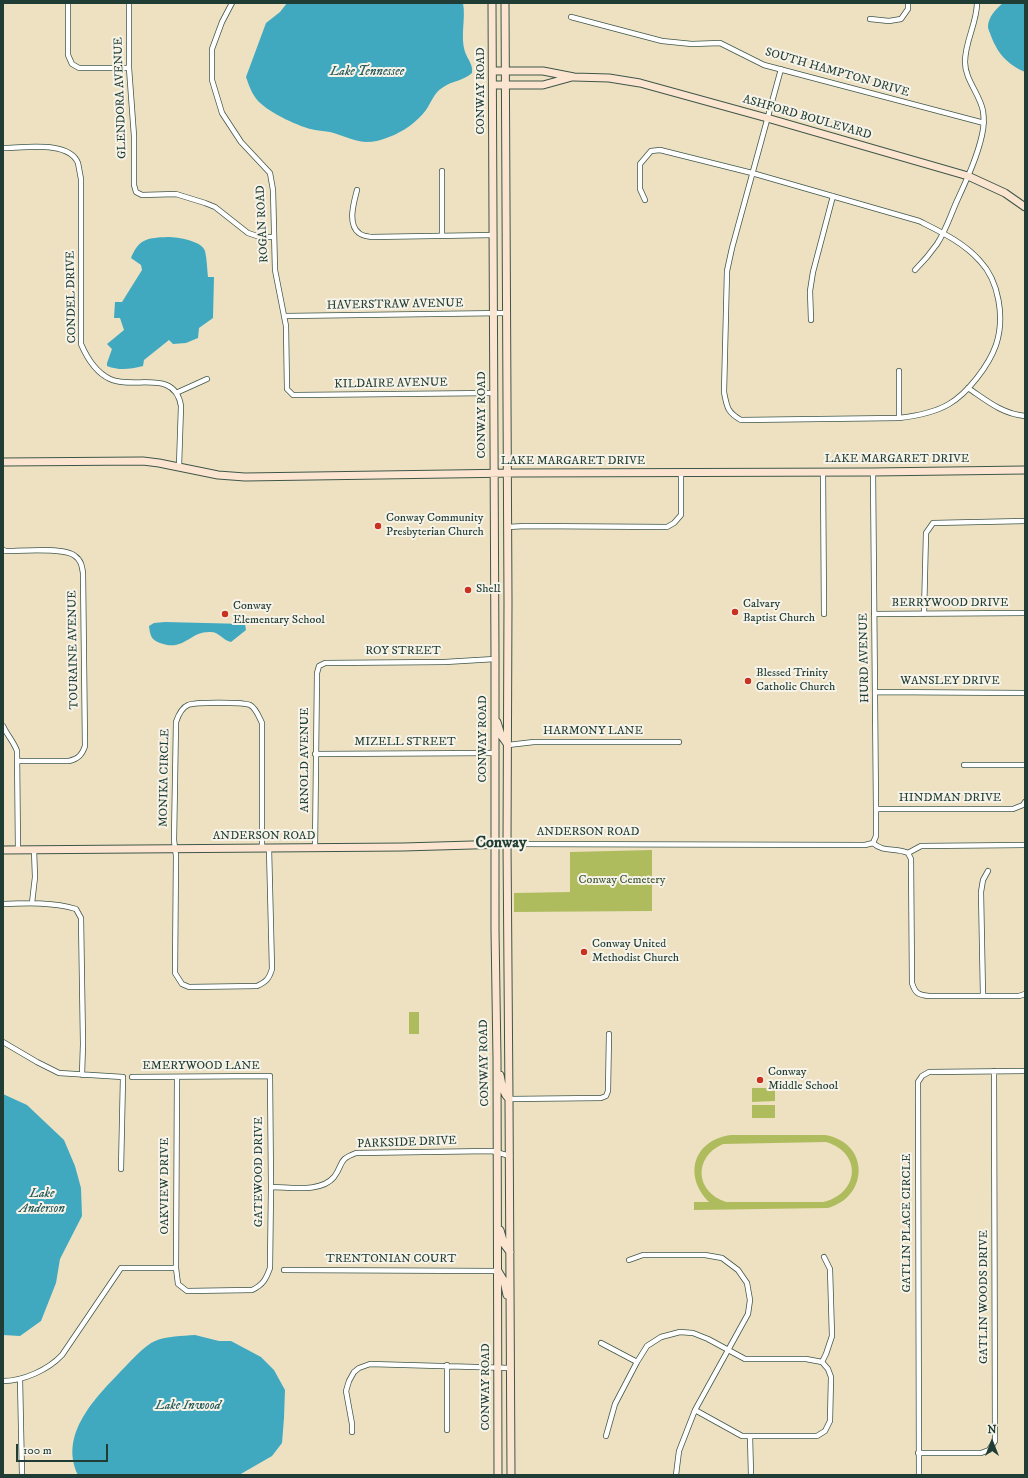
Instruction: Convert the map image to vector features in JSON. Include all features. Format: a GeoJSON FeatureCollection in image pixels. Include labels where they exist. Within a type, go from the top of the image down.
{"type":"FeatureCollection","features":[{"type":"Feature","properties":{"kind":"main road","name":"CONWAY ROAD"},"geometry":{"type":"LineString","coordinates":[[492,3],[494,235],[494,844],[497,1059],[498,1475]]}},
{"type":"Feature","properties":{"kind":"main road","name":"CONWAY ROAD"},"geometry":{"type":"LineString","coordinates":[[505,3],[508,745],[507,844],[510,1099],[511,1475]]}},
{"type":"Feature","properties":{"kind":"main road","name":"ASHFORD BOULEVARD"},"geometry":{"type":"LineString","coordinates":[[493,71],[543,71],[574,77],[610,78],[640,83],[968,176],[1005,193],[1025,207]]}},
{"type":"Feature","properties":{"kind":"main road","name":"ASHFORD BOULEVARD"},"geometry":{"type":"LineString","coordinates":[[493,85],[543,85],[574,77]]}},
{"type":"Feature","properties":{"kind":"main road","name":"LAKE MARGARET DRIVE"},"geometry":{"type":"LineString","coordinates":[[3,462],[137,461],[179,466],[218,475],[245,477],[494,473],[1025,470]]}},
{"type":"Feature","properties":{"kind":"main road"},"geometry":{"type":"LineString","coordinates":[[495,716],[501,735],[508,745]]}},
{"type":"Feature","properties":{"kind":"main road","name":"ANDERSON ROAD"},"geometry":{"type":"LineString","coordinates":[[3,850],[315,848],[507,844]]}},
{"type":"Feature","properties":{"kind":"main road"},"geometry":{"type":"LineString","coordinates":[[497,1059],[503,1090],[510,1099]]}},
{"type":"Feature","properties":{"kind":"main road"},"geometry":{"type":"LineString","coordinates":[[497,1216],[504,1244],[510,1252]]}},
{"type":"Feature","properties":{"kind":"main road"},"geometry":{"type":"LineString","coordinates":[[497,1271],[504,1281],[510,1306]]}},
{"type":"Feature","properties":{"kind":"street"},"geometry":{"type":"LineString","coordinates":[[68,3],[68,55],[72,64],[79,68],[129,68]]}},
{"type":"Feature","properties":{"kind":"street","name":"GLENDORA AVENUE"},"geometry":{"type":"LineString","coordinates":[[129,3],[129,68],[134,136],[134,185],[136,192],[142,195],[176,194],[205,203],[216,207],[248,233],[274,237]]}},
{"type":"Feature","properties":{"kind":"street","name":"ROGAN ROAD"},"geometry":{"type":"LineString","coordinates":[[232,3],[222,22],[212,49],[212,80],[222,113],[241,142],[270,173],[273,190],[275,270],[285,316],[287,385],[290,392]]}},
{"type":"Feature","properties":{"kind":"street"},"geometry":{"type":"LineString","coordinates":[[870,19],[889,21],[901,19],[908,9],[908,3]]}},
{"type":"Feature","properties":{"kind":"street"},"geometry":{"type":"LineString","coordinates":[[915,270],[925,260],[944,233],[968,176],[982,135],[984,123],[983,110],[968,76],[965,65],[966,48],[973,25],[977,3]]}},
{"type":"Feature","properties":{"kind":"street","name":"SOUTH HAMPTON DRIVE"},"geometry":{"type":"LineString","coordinates":[[571,17],[662,41],[692,44],[720,43],[764,65],[984,123]]}},
{"type":"Feature","properties":{"kind":"street"},"geometry":{"type":"LineString","coordinates":[[645,200],[640,189],[640,164],[651,151],[660,150],[752,173],[919,221],[944,233],[965,246],[981,261],[994,286],[999,308],[999,326],[996,344],[990,358],[968,388],[950,404],[934,411],[899,418],[741,420],[730,414],[724,392],[727,271],[752,173],[781,69]]}},
{"type":"Feature","properties":{"kind":"street","name":"CONDEL DRIVE"},"geometry":{"type":"LineString","coordinates":[[3,148],[58,147],[70,153],[78,163],[81,179],[81,344],[88,360],[98,371],[110,379],[125,382],[160,382],[168,385],[176,393]]}},
{"type":"Feature","properties":{"kind":"street"},"geometry":{"type":"LineString","coordinates":[[442,171],[442,235]]}},
{"type":"Feature","properties":{"kind":"street"},"geometry":{"type":"LineString","coordinates":[[357,190],[353,206],[353,226],[359,234],[371,237],[494,235]]}},
{"type":"Feature","properties":{"kind":"street"},"geometry":{"type":"LineString","coordinates":[[811,320],[810,291],[813,272],[833,196]]}},
{"type":"Feature","properties":{"kind":"street","name":"HAVERSTRAW AVENUE"},"geometry":{"type":"LineString","coordinates":[[285,316],[506,313]]}},
{"type":"Feature","properties":{"kind":"street"},"geometry":{"type":"LineString","coordinates":[[899,371],[899,418]]}},
{"type":"Feature","properties":{"kind":"street"},"geometry":{"type":"LineString","coordinates":[[179,466],[181,406],[180,399],[176,393],[207,379]]}},
{"type":"Feature","properties":{"kind":"street"},"geometry":{"type":"LineString","coordinates":[[968,388],[1002,411],[1014,415],[1025,416]]}},
{"type":"Feature","properties":{"kind":"street","name":"KILDAIRE AVENUE"},"geometry":{"type":"LineString","coordinates":[[290,392],[297,396],[494,393]]}},
{"type":"Feature","properties":{"kind":"street"},"geometry":{"type":"LineString","coordinates":[[507,527],[667,527],[674,523],[681,515],[681,472]]}},
{"type":"Feature","properties":{"kind":"street"},"geometry":{"type":"LineString","coordinates":[[823,472],[824,614]]}},
{"type":"Feature","properties":{"kind":"street","name":"HURD AVENUE"},"geometry":{"type":"LineString","coordinates":[[873,472],[876,809],[876,836],[873,843]]}},
{"type":"Feature","properties":{"kind":"street"},"geometry":{"type":"LineString","coordinates":[[924,614],[926,533],[932,523],[1025,521]]}},
{"type":"Feature","properties":{"kind":"street","name":"TOURAINE AVENUE"},"geometry":{"type":"LineString","coordinates":[[3,550],[64,551],[74,555],[81,562],[83,572],[84,746],[82,754],[77,759],[69,761],[18,761]]}},
{"type":"Feature","properties":{"kind":"street","name":"BERRYWOOD DRIVE"},"geometry":{"type":"LineString","coordinates":[[874,614],[1025,613]]}},
{"type":"Feature","properties":{"kind":"street","name":"ROY STREET"},"geometry":{"type":"LineString","coordinates":[[317,673],[319,666],[325,663],[445,662],[495,659]]}},
{"type":"Feature","properties":{"kind":"street","name":"ARNOLD AVENUE"},"geometry":{"type":"LineString","coordinates":[[315,848],[317,673]]}},
{"type":"Feature","properties":{"kind":"street","name":"WANSLEY DRIVE"},"geometry":{"type":"LineString","coordinates":[[875,692],[1025,693]]}},
{"type":"Feature","properties":{"kind":"street","name":"MONIKA CIRCLE"},"geometry":{"type":"LineString","coordinates":[[176,848],[174,840],[176,722],[179,714],[187,705],[196,703],[250,705],[262,723],[265,848]]}},
{"type":"Feature","properties":{"kind":"street"},"geometry":{"type":"LineString","coordinates":[[3,726],[14,742],[18,752],[18,850]]}},
{"type":"Feature","properties":{"kind":"street","name":"HARMONY LANE"},"geometry":{"type":"LineString","coordinates":[[508,745],[534,742],[678,742]]}},
{"type":"Feature","properties":{"kind":"street","name":"MIZELL STREET"},"geometry":{"type":"LineString","coordinates":[[315,754],[495,753]]}},
{"type":"Feature","properties":{"kind":"street"},"geometry":{"type":"LineString","coordinates":[[964,765],[1025,765]]}},
{"type":"Feature","properties":{"kind":"street","name":"HINDMAN DRIVE"},"geometry":{"type":"LineString","coordinates":[[876,809],[1013,809],[1024,804]]}},
{"type":"Feature","properties":{"kind":"street","name":"ANDERSON ROAD"},"geometry":{"type":"LineString","coordinates":[[507,844],[865,845],[873,843],[878,848],[908,852],[921,846],[1025,845]]}},
{"type":"Feature","properties":{"kind":"street"},"geometry":{"type":"LineString","coordinates":[[176,848],[175,973],[182,984],[189,987],[257,986],[270,978],[272,969],[265,848]]}},
{"type":"Feature","properties":{"kind":"street"},"geometry":{"type":"LineString","coordinates":[[32,903],[35,877],[34,850]]}},
{"type":"Feature","properties":{"kind":"street"},"geometry":{"type":"LineString","coordinates":[[908,852],[911,859],[912,983],[915,992],[920,995],[929,996],[1019,996],[1025,994]]}},
{"type":"Feature","properties":{"kind":"street"},"geometry":{"type":"LineString","coordinates":[[983,996],[981,892],[983,880],[988,871]]}},
{"type":"Feature","properties":{"kind":"street"},"geometry":{"type":"LineString","coordinates":[[3,904],[32,903],[66,906],[76,909],[81,918],[82,1075]]}},
{"type":"Feature","properties":{"kind":"street"},"geometry":{"type":"LineString","coordinates":[[495,979],[508,984]]}},
{"type":"Feature","properties":{"kind":"street"},"geometry":{"type":"LineString","coordinates":[[510,1099],[601,1098],[606,1096],[608,1091],[609,1034]]}},
{"type":"Feature","properties":{"kind":"street"},"geometry":{"type":"LineString","coordinates":[[3,1042],[59,1073],[123,1077],[121,1169]]}},
{"type":"Feature","properties":{"kind":"street","name":"GATLIN WOODS DRIVE"},"geometry":{"type":"LineString","coordinates":[[918,1453],[981,1453],[989,1450],[995,1441],[994,1071]]}},
{"type":"Feature","properties":{"kind":"street","name":"GATLIN PLACE CIRCLE"},"geometry":{"type":"LineString","coordinates":[[919,1475],[918,1082],[922,1076],[929,1072],[1025,1071]]}},
{"type":"Feature","properties":{"kind":"street","name":"EMERYWOOD LANE"},"geometry":{"type":"LineString","coordinates":[[132,1077],[270,1076]]}},
{"type":"Feature","properties":{"kind":"street","name":"GATEWOOD DRIVE"},"geometry":{"type":"LineString","coordinates":[[187,1291],[252,1290],[260,1287],[266,1280],[270,1268],[270,1076]]}},
{"type":"Feature","properties":{"kind":"street","name":"OAKVIEW DRIVE"},"geometry":{"type":"LineString","coordinates":[[177,1077],[176,1268],[178,1284],[187,1291]]}},
{"type":"Feature","properties":{"kind":"street","name":"PARKSIDE DRIVE"},"geometry":{"type":"LineString","coordinates":[[271,1187],[315,1187],[326,1184],[335,1176],[341,1162],[348,1156],[356,1153],[492,1151],[510,1156]]}},
{"type":"Feature","properties":{"kind":"street"},"geometry":{"type":"LineString","coordinates":[[629,1260],[643,1255],[705,1255],[722,1258],[738,1270],[747,1283],[750,1300],[748,1314],[695,1410],[679,1451],[676,1475]]}},
{"type":"Feature","properties":{"kind":"street"},"geometry":{"type":"LineString","coordinates":[[822,1362],[832,1336],[830,1269],[824,1257]]}},
{"type":"Feature","properties":{"kind":"street"},"geometry":{"type":"LineString","coordinates":[[3,1381],[20,1379],[55,1362],[121,1268],[176,1268]]}},
{"type":"Feature","properties":{"kind":"street","name":"TRENTONIAN COURT"},"geometry":{"type":"LineString","coordinates":[[284,1270],[497,1271]]}},
{"type":"Feature","properties":{"kind":"street"},"geometry":{"type":"LineString","coordinates":[[606,1436],[615,1404],[647,1346],[661,1337],[680,1332],[693,1333],[703,1337],[745,1358],[806,1359],[822,1362],[828,1369],[831,1377],[830,1421],[825,1430],[817,1436],[742,1436],[695,1410]]}},
{"type":"Feature","properties":{"kind":"street"},"geometry":{"type":"LineString","coordinates":[[601,1343],[637,1362]]}},
{"type":"Feature","properties":{"kind":"street"},"geometry":{"type":"LineString","coordinates":[[352,1432],[346,1391],[349,1381],[359,1368],[370,1364],[510,1368]]}},
{"type":"Feature","properties":{"kind":"street"},"geometry":{"type":"LineString","coordinates":[[447,1365],[447,1430]]}},
{"type":"Feature","properties":{"kind":"street"},"geometry":{"type":"LineString","coordinates":[[20,1379],[22,1475]]}},
{"type":"Feature","properties":{"kind":"street"},"geometry":{"type":"LineString","coordinates":[[750,1436],[751,1475]]}},
{"type":"Feature","properties":{"kind":"green space","name":"Conway Cemetery"},"geometry":{"type":"Polygon","coordinates":[[[652,850],[652,911],[514,912],[514,893],[570,892],[570,852],[652,850]]]}},
{"type":"Feature","properties":{"kind":"green space"},"geometry":{"type":"Polygon","coordinates":[[[409,1012],[419,1012],[419,1034],[409,1034],[409,1012]]]}},
{"type":"Feature","properties":{"kind":"green space"},"geometry":{"type":"Polygon","coordinates":[[[752,1088],[775,1088],[775,1101],[752,1102],[752,1088]]]}},
{"type":"Feature","properties":{"kind":"green space"},"geometry":{"type":"Polygon","coordinates":[[[752,1105],[775,1105],[775,1118],[752,1118],[752,1105]]]}},
{"type":"Feature","properties":{"kind":"green space"},"geometry":{"type":"Polygon","coordinates":[[[731,1135],[825,1135],[839,1140],[850,1148],[856,1158],[859,1170],[857,1181],[851,1193],[842,1202],[828,1208],[694,1210],[694,1202],[709,1202],[701,1192],[696,1181],[696,1161],[700,1152],[708,1144],[718,1138],[731,1135]],[[826,1142],[723,1144],[713,1150],[706,1157],[702,1174],[704,1183],[708,1191],[726,1202],[823,1202],[835,1198],[844,1191],[850,1182],[852,1173],[851,1164],[846,1155],[838,1147],[826,1142]]]}},
{"type":"Feature","properties":{"kind":"water","name":"Lake Tennessee"},"geometry":{"type":"Polygon","coordinates":[[[287,3],[463,3],[464,46],[471,65],[472,73],[465,78],[449,84],[439,90],[426,110],[414,122],[394,135],[384,139],[366,142],[301,126],[277,115],[263,106],[254,96],[246,77],[266,23],[280,12],[287,3]]]}},
{"type":"Feature","properties":{"kind":"water"},"geometry":{"type":"Polygon","coordinates":[[[1003,3],[1025,3],[1025,72],[1013,66],[1004,58],[997,48],[988,29],[988,23],[991,17],[1003,3]]]}},
{"type":"Feature","properties":{"kind":"water"},"geometry":{"type":"Polygon","coordinates":[[[168,237],[195,242],[205,251],[208,277],[214,277],[213,318],[199,328],[198,338],[186,343],[173,344],[169,340],[144,360],[143,366],[116,369],[107,366],[112,349],[107,344],[124,330],[120,318],[114,318],[115,302],[122,302],[142,270],[141,265],[131,258],[134,251],[137,246],[145,240],[168,237]]]}},
{"type":"Feature","properties":{"kind":"water"},"geometry":{"type":"Polygon","coordinates":[[[154,623],[245,624],[246,630],[231,642],[218,634],[209,632],[196,635],[175,645],[168,645],[155,640],[149,629],[149,626],[154,623]]]}},
{"type":"Feature","properties":{"kind":"water","name":"Lake Anderson"},"geometry":{"type":"Polygon","coordinates":[[[3,1094],[27,1105],[64,1140],[75,1166],[81,1188],[82,1216],[60,1259],[56,1283],[41,1321],[20,1336],[3,1335],[3,1094]]]}},
{"type":"Feature","properties":{"kind":"water","name":"Lake Inwood"},"geometry":{"type":"Polygon","coordinates":[[[195,1335],[219,1341],[231,1341],[261,1357],[274,1370],[285,1390],[282,1443],[272,1456],[239,1475],[78,1475],[73,1460],[73,1445],[77,1431],[83,1417],[102,1391],[151,1343],[170,1337],[195,1335]]]}},
{"type":"Feature","properties":{"kind":"place","name":"Conway Community Presbyterian Church"},"geometry":{"type":"Point","coordinates":[378,526]}},
{"type":"Feature","properties":{"kind":"place","name":"Shell"},"geometry":{"type":"Point","coordinates":[468,590]}},
{"type":"Feature","properties":{"kind":"place","name":"Calvary Baptist Church"},"geometry":{"type":"Point","coordinates":[735,612]}},
{"type":"Feature","properties":{"kind":"place","name":"Conway Elementary School"},"geometry":{"type":"Point","coordinates":[225,614]}},
{"type":"Feature","properties":{"kind":"place","name":"Blessed Trinity Catholic Church"},"geometry":{"type":"Point","coordinates":[748,681]}},
{"type":"Feature","properties":{"kind":"place","name":"Conway United Methodist Church"},"geometry":{"type":"Point","coordinates":[584,952]}},
{"type":"Feature","properties":{"kind":"place","name":"Conway Middle School"},"geometry":{"type":"Point","coordinates":[760,1080]}},
{"type":"Feature","properties":{"kind":"district","name":"Conway"},"geometry":{"type":"Point","coordinates":[501,844]}}]}
